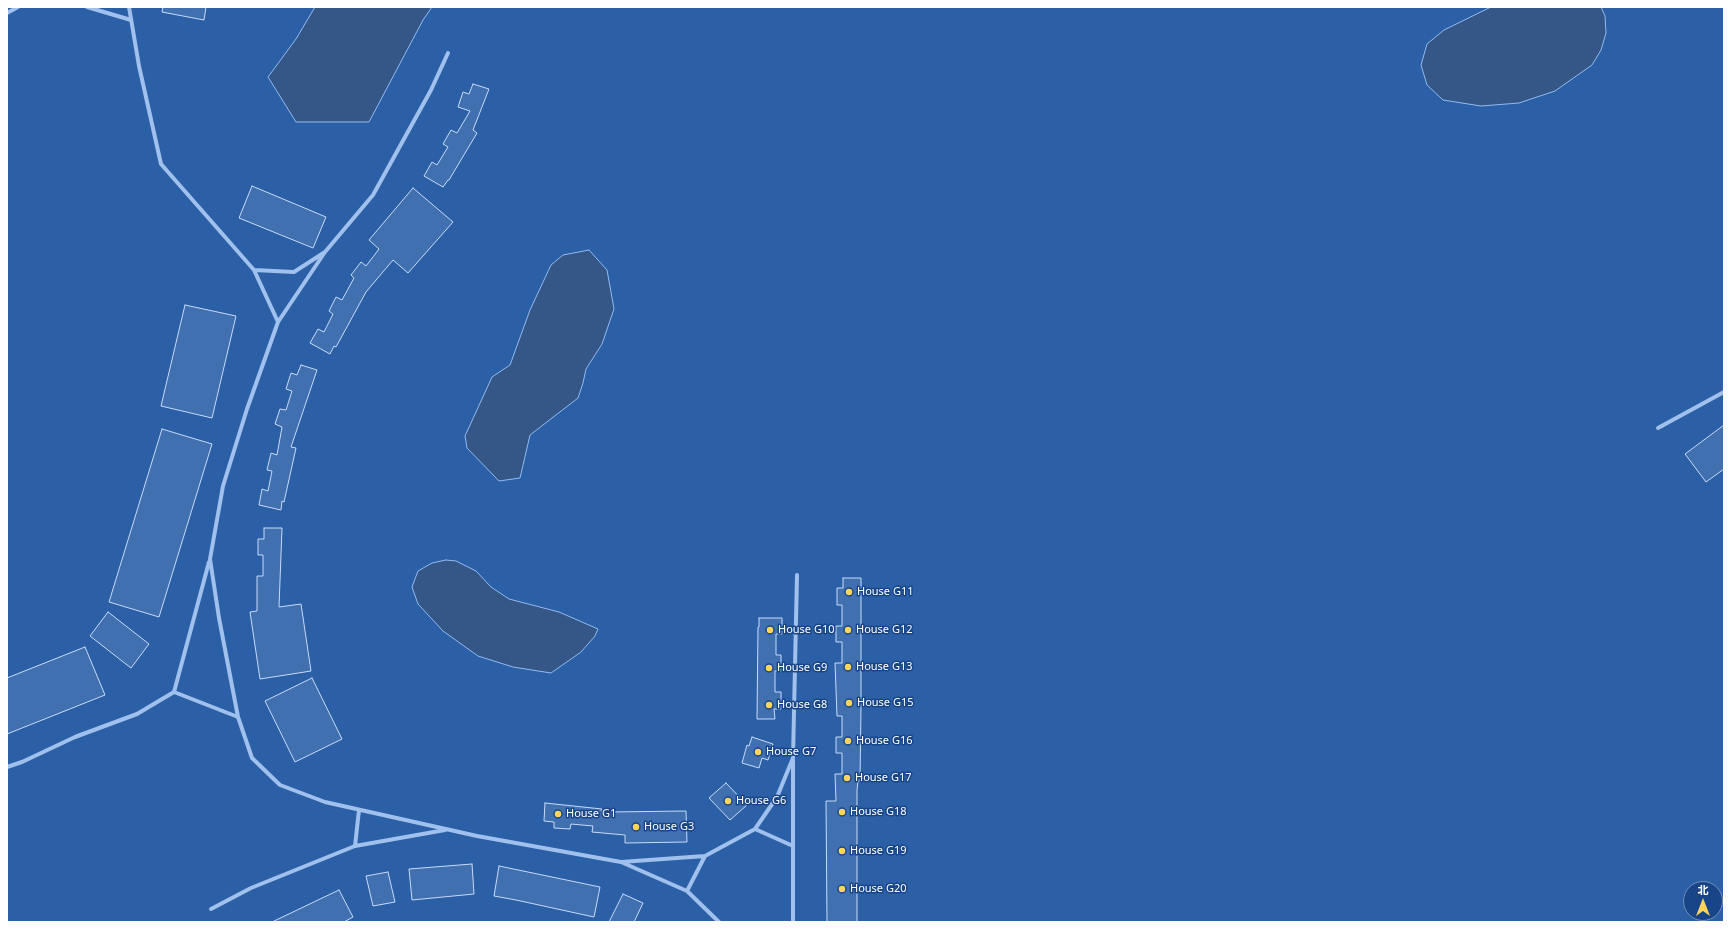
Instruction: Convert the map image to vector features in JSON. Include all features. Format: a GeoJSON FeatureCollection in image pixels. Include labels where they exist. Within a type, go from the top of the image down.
{"type":"FeatureCollection","features":[{"type":"Feature","properties":{"kind":"street"},"geometry":{"type":"LineString","coordinates":[[7,13],[18,7]]}},
{"type":"Feature","properties":{"kind":"street"},"geometry":{"type":"LineString","coordinates":[[87,7],[131,20]]}},
{"type":"Feature","properties":{"kind":"street"},"geometry":{"type":"LineString","coordinates":[[129,7],[139,66],[161,164],[254,270],[278,322]]}},
{"type":"Feature","properties":{"kind":"street"},"geometry":{"type":"LineString","coordinates":[[7,768],[75,737],[137,714],[174,692],[210,559],[223,486],[247,409],[278,322],[325,252],[373,195],[431,90],[448,53]]}},
{"type":"Feature","properties":{"kind":"street"},"geometry":{"type":"LineString","coordinates":[[254,270],[294,272],[325,252]]}},
{"type":"Feature","properties":{"kind":"street"},"geometry":{"type":"LineString","coordinates":[[1658,428],[1724,392]]}},
{"type":"Feature","properties":{"kind":"street"},"geometry":{"type":"LineString","coordinates":[[210,559],[219,618],[238,717],[252,758],[280,785],[325,802],[447,830],[621,862],[687,891],[719,922]]}},
{"type":"Feature","properties":{"kind":"street"},"geometry":{"type":"LineString","coordinates":[[793,922],[793,758],[797,575]]}},
{"type":"Feature","properties":{"kind":"street"},"geometry":{"type":"LineString","coordinates":[[174,692],[238,717]]}},
{"type":"Feature","properties":{"kind":"street"},"geometry":{"type":"LineString","coordinates":[[621,862],[704,856],[755,829],[777,797],[793,758]]}},
{"type":"Feature","properties":{"kind":"street"},"geometry":{"type":"LineString","coordinates":[[354,846],[359,810]]}},
{"type":"Feature","properties":{"kind":"street"},"geometry":{"type":"LineString","coordinates":[[755,829],[793,846]]}},
{"type":"Feature","properties":{"kind":"street"},"geometry":{"type":"LineString","coordinates":[[211,909],[251,888],[354,846],[447,830]]}},
{"type":"Feature","properties":{"kind":"street"},"geometry":{"type":"LineString","coordinates":[[687,891],[704,856]]}},
{"type":"Feature","properties":{"kind":"shaded area"},"geometry":{"type":"Polygon","coordinates":[[[7,7],[1724,7],[1724,922],[7,922],[7,7]]]}},
{"type":"Feature","properties":{"kind":"shaded area"},"geometry":{"type":"Polygon","coordinates":[[[315,7],[432,7],[423,20],[369,122],[296,122],[268,77],[296,39],[315,7]]]}},
{"type":"Feature","properties":{"kind":"shaded area"},"geometry":{"type":"Polygon","coordinates":[[[1491,7],[1601,7],[1605,16],[1606,33],[1601,50],[1592,65],[1555,91],[1519,103],[1481,106],[1443,100],[1427,85],[1421,65],[1427,44],[1444,30],[1491,7]]]}},
{"type":"Feature","properties":{"kind":"shaded area"},"geometry":{"type":"Polygon","coordinates":[[[589,250],[607,270],[614,309],[602,344],[586,369],[578,398],[530,435],[520,478],[499,481],[467,448],[465,436],[492,377],[510,365],[530,310],[551,265],[563,255],[589,250]]]}},
{"type":"Feature","properties":{"kind":"shaded area"},"geometry":{"type":"Polygon","coordinates":[[[446,560],[456,561],[476,571],[491,587],[509,599],[559,612],[598,629],[595,636],[581,652],[551,673],[513,667],[478,656],[443,631],[418,604],[412,587],[418,571],[432,563],[446,560]]]}},
{"type":"Feature","properties":{"kind":"building"},"geometry":{"type":"Polygon","coordinates":[[[163,7],[206,7],[204,20],[162,12],[163,7]]]}},
{"type":"Feature","properties":{"kind":"building"},"geometry":{"type":"Polygon","coordinates":[[[473,84],[489,89],[473,130],[477,133],[449,180],[443,187],[424,176],[432,162],[437,165],[448,147],[443,144],[451,130],[457,133],[470,111],[458,107],[463,92],[469,94],[473,84]]]}},
{"type":"Feature","properties":{"kind":"building"},"geometry":{"type":"Polygon","coordinates":[[[252,186],[326,217],[313,248],[239,218],[252,186]]]}},
{"type":"Feature","properties":{"kind":"building"},"geometry":{"type":"Polygon","coordinates":[[[413,188],[453,222],[408,273],[393,260],[366,292],[336,347],[334,346],[330,354],[310,343],[318,329],[324,332],[333,314],[329,311],[336,297],[342,300],[354,278],[351,275],[361,262],[366,266],[379,249],[369,240],[413,188]]]}},
{"type":"Feature","properties":{"kind":"building"},"geometry":{"type":"Polygon","coordinates":[[[185,305],[236,316],[212,418],[161,406],[185,305]]]}},
{"type":"Feature","properties":{"kind":"building"},"geometry":{"type":"Polygon","coordinates":[[[301,365],[317,370],[291,447],[296,448],[281,510],[259,505],[262,489],[268,491],[272,471],[267,470],[271,453],[277,455],[282,427],[275,424],[280,409],[286,410],[292,391],[286,389],[291,373],[297,375],[301,365]]]}},
{"type":"Feature","properties":{"kind":"building"},"geometry":{"type":"Polygon","coordinates":[[[1724,425],[1724,469],[1706,482],[1685,454],[1724,425]]]}},
{"type":"Feature","properties":{"kind":"building"},"geometry":{"type":"Polygon","coordinates":[[[162,429],[212,444],[159,617],[109,602],[162,429]]]}},
{"type":"Feature","properties":{"kind":"building"},"geometry":{"type":"Polygon","coordinates":[[[264,528],[282,528],[279,607],[301,604],[311,671],[260,679],[250,612],[257,611],[257,576],[263,576],[263,555],[258,555],[258,539],[264,539],[264,528]]]}},
{"type":"Feature","properties":{"kind":"building"},"geometry":{"type":"Polygon","coordinates":[[[843,578],[861,578],[860,781],[858,781],[857,790],[857,922],[827,922],[826,801],[836,801],[835,774],[842,774],[842,753],[836,753],[836,737],[842,737],[842,716],[837,716],[835,663],[842,663],[842,642],[836,642],[836,626],[842,626],[842,605],[837,605],[837,588],[843,588],[843,578]]]}},
{"type":"Feature","properties":{"kind":"building"},"geometry":{"type":"Polygon","coordinates":[[[108,612],[149,644],[131,668],[90,636],[108,612]]]}},
{"type":"Feature","properties":{"kind":"building"},"geometry":{"type":"Polygon","coordinates":[[[759,618],[782,618],[782,634],[776,634],[776,655],[781,655],[781,671],[775,671],[775,692],[781,692],[781,709],[774,709],[775,719],[757,719],[759,618]]]}},
{"type":"Feature","properties":{"kind":"building"},"geometry":{"type":"Polygon","coordinates":[[[85,647],[105,695],[7,734],[7,678],[85,647]]]}},
{"type":"Feature","properties":{"kind":"building"},"geometry":{"type":"Polygon","coordinates":[[[312,678],[342,739],[295,762],[265,701],[312,678]]]}},
{"type":"Feature","properties":{"kind":"building","name":"House G7"},"geometry":{"type":"Polygon","coordinates":[[[752,737],[773,744],[768,760],[762,758],[759,768],[742,763],[747,745],[749,746],[752,737]]]}},
{"type":"Feature","properties":{"kind":"building","name":"House G6"},"geometry":{"type":"Polygon","coordinates":[[[726,783],[747,805],[730,820],[709,798],[726,783]]]}},
{"type":"Feature","properties":{"kind":"building"},"geometry":{"type":"Polygon","coordinates":[[[545,803],[602,809],[601,811],[610,812],[686,811],[687,842],[625,843],[625,835],[592,832],[593,826],[571,824],[570,829],[554,828],[554,822],[544,821],[545,803]]]}},
{"type":"Feature","properties":{"kind":"building"},"geometry":{"type":"Polygon","coordinates":[[[472,864],[474,894],[412,900],[409,869],[472,864]]]}},
{"type":"Feature","properties":{"kind":"building"},"geometry":{"type":"Polygon","coordinates":[[[499,866],[600,887],[594,917],[494,896],[499,866]]]}},
{"type":"Feature","properties":{"kind":"building"},"geometry":{"type":"Polygon","coordinates":[[[388,872],[395,902],[373,906],[366,876],[388,872]]]}},
{"type":"Feature","properties":{"kind":"building"},"geometry":{"type":"Polygon","coordinates":[[[339,890],[353,917],[344,922],[272,922],[339,890]]]}},
{"type":"Feature","properties":{"kind":"building"},"geometry":{"type":"Polygon","coordinates":[[[623,894],[643,903],[634,922],[609,922],[623,894]]]}},
{"type":"Feature","properties":{"kind":"place","name":"House G11"},"geometry":{"type":"Point","coordinates":[849,592]}},
{"type":"Feature","properties":{"kind":"place","name":"House G10"},"geometry":{"type":"Point","coordinates":[770,630]}},
{"type":"Feature","properties":{"kind":"place","name":"House G12"},"geometry":{"type":"Point","coordinates":[848,630]}},
{"type":"Feature","properties":{"kind":"place","name":"House G13"},"geometry":{"type":"Point","coordinates":[848,667]}},
{"type":"Feature","properties":{"kind":"place","name":"House G9"},"geometry":{"type":"Point","coordinates":[769,668]}},
{"type":"Feature","properties":{"kind":"place","name":"House G15"},"geometry":{"type":"Point","coordinates":[849,703]}},
{"type":"Feature","properties":{"kind":"place","name":"House G8"},"geometry":{"type":"Point","coordinates":[769,705]}},
{"type":"Feature","properties":{"kind":"place","name":"House G16"},"geometry":{"type":"Point","coordinates":[848,741]}},
{"type":"Feature","properties":{"kind":"place","name":"House G7"},"geometry":{"type":"Point","coordinates":[758,752]}},
{"type":"Feature","properties":{"kind":"place","name":"House G17"},"geometry":{"type":"Point","coordinates":[847,778]}},
{"type":"Feature","properties":{"kind":"place","name":"House G6"},"geometry":{"type":"Point","coordinates":[728,801]}},
{"type":"Feature","properties":{"kind":"place","name":"House G18"},"geometry":{"type":"Point","coordinates":[842,812]}},
{"type":"Feature","properties":{"kind":"place","name":"House G1"},"geometry":{"type":"Point","coordinates":[558,814]}},
{"type":"Feature","properties":{"kind":"place","name":"House G3"},"geometry":{"type":"Point","coordinates":[636,827]}},
{"type":"Feature","properties":{"kind":"place","name":"House G19"},"geometry":{"type":"Point","coordinates":[842,851]}},
{"type":"Feature","properties":{"kind":"place","name":"House G20"},"geometry":{"type":"Point","coordinates":[842,889]}}]}
